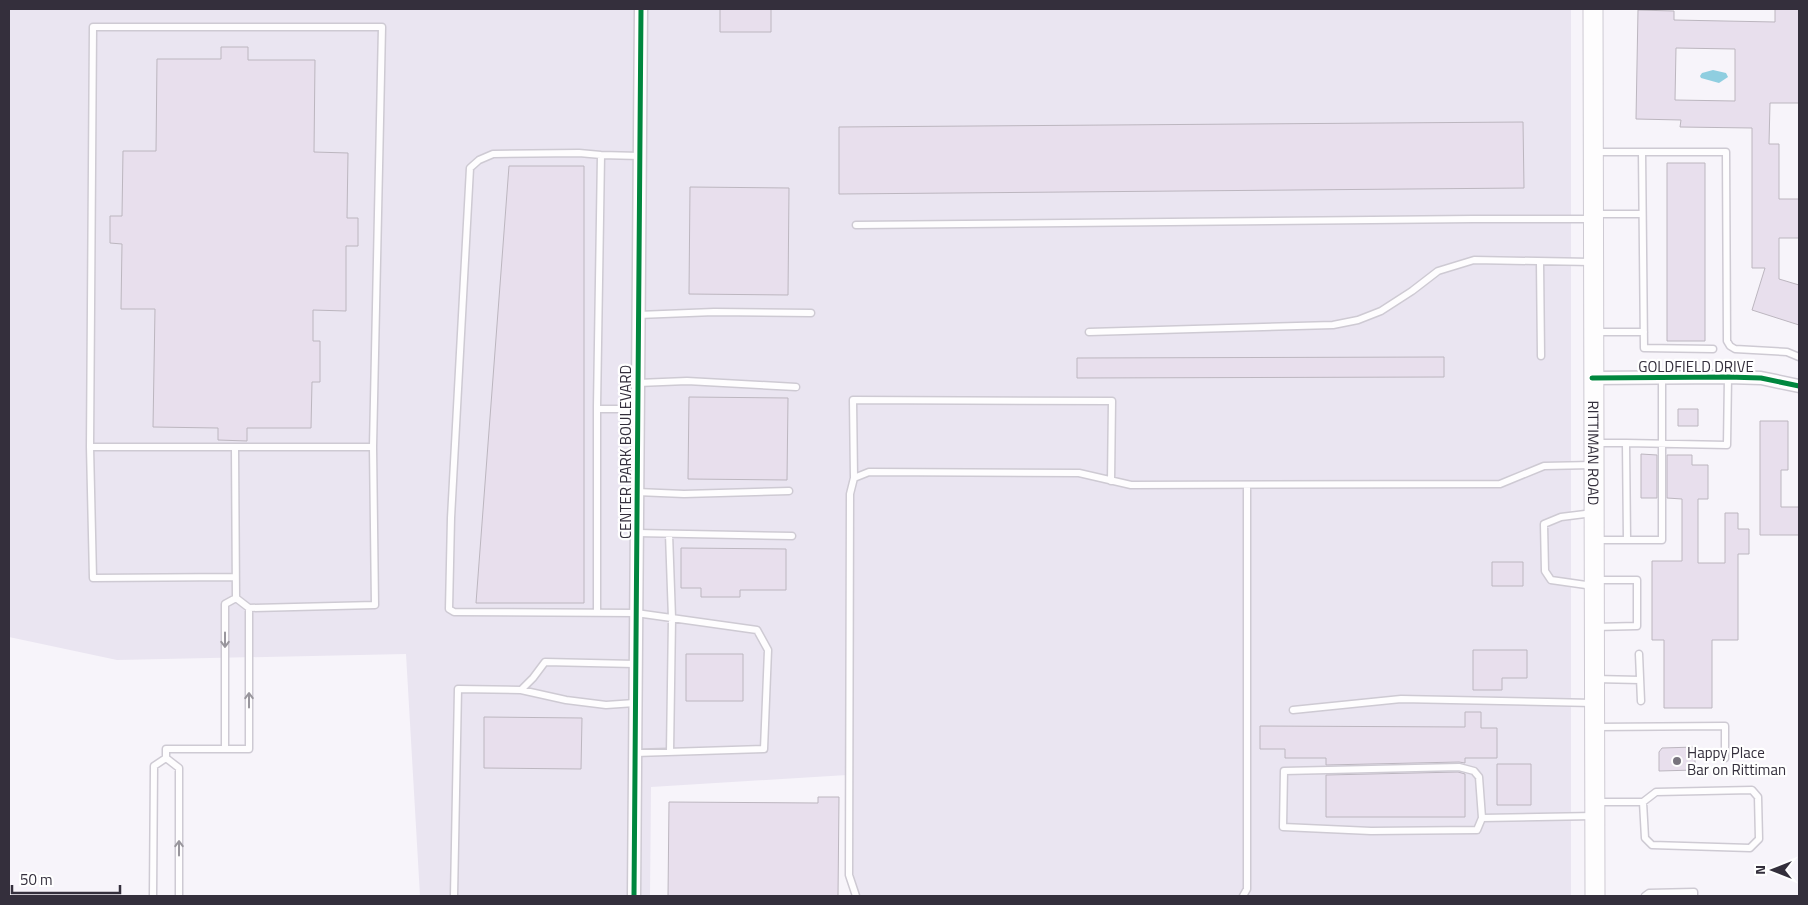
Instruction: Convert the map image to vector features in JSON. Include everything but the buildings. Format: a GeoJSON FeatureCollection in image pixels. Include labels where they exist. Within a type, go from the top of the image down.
{"type":"FeatureCollection","features":[{"type":"Feature","properties":{"kind":"main road","name":"RITTIMAN ROAD"},"geometry":{"type":"LineString","coordinates":[[1593,9],[1592,378],[1595,896]]}},
{"type":"Feature","properties":{"kind":"street","name":"CENTER PARK BOULEVARD"},"geometry":{"type":"LineString","coordinates":[[634,896],[641,9]]}},
{"type":"Feature","properties":{"kind":"street","name":"GOLDFIELD DRIVE"},"geometry":{"type":"LineString","coordinates":[[1592,378],[1761,378],[1799,386]]}},
{"type":"Feature","properties":{"kind":"lane"},"geometry":{"type":"LineString","coordinates":[[234,448],[236,598],[249,608],[375,605],[374,447],[382,28],[93,27],[90,447],[93,578],[235,577]]}},
{"type":"Feature","properties":{"kind":"lane"},"geometry":{"type":"LineString","coordinates":[[1592,152],[1726,152],[1727,341],[1735,349],[1787,352],[1799,357]]}},
{"type":"Feature","properties":{"kind":"lane"},"geometry":{"type":"LineString","coordinates":[[1642,152],[1644,348],[1714,349]]}},
{"type":"Feature","properties":{"kind":"lane"},"geometry":{"type":"LineString","coordinates":[[635,754],[764,749],[768,650],[757,630],[636,613],[454,612],[449,609],[451,518],[470,168],[479,160],[493,154],[579,153],[640,156]]}},
{"type":"Feature","properties":{"kind":"lane"},"geometry":{"type":"LineString","coordinates":[[597,613],[600,155]]}},
{"type":"Feature","properties":{"kind":"lane"},"geometry":{"type":"LineString","coordinates":[[856,225],[1463,219],[1593,217],[1642,214]]}},
{"type":"Feature","properties":{"kind":"lane"},"geometry":{"type":"LineString","coordinates":[[1089,332],[1333,325],[1358,320],[1381,311],[1438,271],[1474,260],[1593,262]]}},
{"type":"Feature","properties":{"kind":"lane"},"geometry":{"type":"LineString","coordinates":[[1540,262],[1541,356]]}},
{"type":"Feature","properties":{"kind":"lane"},"geometry":{"type":"LineString","coordinates":[[638,315],[714,312],[811,313]]}},
{"type":"Feature","properties":{"kind":"lane"},"geometry":{"type":"LineString","coordinates":[[1593,332],[1644,332]]}},
{"type":"Feature","properties":{"kind":"lane"},"geometry":{"type":"LineString","coordinates":[[1593,443],[1727,445],[1728,377]]}},
{"type":"Feature","properties":{"kind":"lane"},"geometry":{"type":"LineString","coordinates":[[1594,540],[1662,540],[1662,378]]}},
{"type":"Feature","properties":{"kind":"lane"},"geometry":{"type":"LineString","coordinates":[[638,383],[687,381],[796,386]]}},
{"type":"Feature","properties":{"kind":"lane"},"geometry":{"type":"LineString","coordinates":[[856,896],[848,875],[850,494],[854,478],[853,400],[1112,401],[1111,480]]}},
{"type":"Feature","properties":{"kind":"lane"},"geometry":{"type":"LineString","coordinates":[[597,409],[638,410]]}},
{"type":"Feature","properties":{"kind":"lane"},"geometry":{"type":"LineString","coordinates":[[1626,443],[1627,540]]}},
{"type":"Feature","properties":{"kind":"lane"},"geometry":{"type":"LineString","coordinates":[[90,447],[374,447]]}},
{"type":"Feature","properties":{"kind":"lane"},"geometry":{"type":"LineString","coordinates":[[854,478],[869,472],[1079,473],[1131,485],[1500,484],[1544,466],[1593,465]]}},
{"type":"Feature","properties":{"kind":"lane"},"geometry":{"type":"LineString","coordinates":[[1243,896],[1247,889],[1247,485]]}},
{"type":"Feature","properties":{"kind":"lane"},"geometry":{"type":"LineString","coordinates":[[637,492],[684,494],[789,491]]}},
{"type":"Feature","properties":{"kind":"lane"},"geometry":{"type":"LineString","coordinates":[[1593,513],[1561,518],[1544,524],[1544,542],[1545,570],[1551,580],[1594,583],[1637,580],[1637,626],[1594,627]]}},
{"type":"Feature","properties":{"kind":"lane"},"geometry":{"type":"LineString","coordinates":[[636,533],[792,536]]}},
{"type":"Feature","properties":{"kind":"lane"},"geometry":{"type":"LineString","coordinates":[[668,534],[672,618],[670,752]]}},
{"type":"Feature","properties":{"kind":"lane"},"geometry":{"type":"LineString","coordinates":[[226,748],[225,604],[236,598]]}},
{"type":"Feature","properties":{"kind":"lane"},"geometry":{"type":"LineString","coordinates":[[166,758],[166,749],[249,749],[249,608]]}},
{"type":"Feature","properties":{"kind":"lane"},"geometry":{"type":"LineString","coordinates":[[1639,654],[1641,701]]}},
{"type":"Feature","properties":{"kind":"lane"},"geometry":{"type":"LineString","coordinates":[[521,690],[545,662],[566,664],[635,664]]}},
{"type":"Feature","properties":{"kind":"lane"},"geometry":{"type":"LineString","coordinates":[[1594,679],[1640,680]]}},
{"type":"Feature","properties":{"kind":"lane"},"geometry":{"type":"LineString","coordinates":[[454,896],[458,689],[521,690],[566,700],[606,705],[635,703]]}},
{"type":"Feature","properties":{"kind":"lane"},"geometry":{"type":"LineString","coordinates":[[1293,710],[1402,699],[1594,703]]}},
{"type":"Feature","properties":{"kind":"lane"},"geometry":{"type":"LineString","coordinates":[[1594,727],[1725,726],[1725,758]]}},
{"type":"Feature","properties":{"kind":"lane"},"geometry":{"type":"LineString","coordinates":[[153,896],[154,766],[166,758]]}},
{"type":"Feature","properties":{"kind":"lane"},"geometry":{"type":"LineString","coordinates":[[166,758],[179,768],[179,896]]}},
{"type":"Feature","properties":{"kind":"lane"},"geometry":{"type":"LineString","coordinates":[[1460,767],[1474,771],[1479,777],[1482,818],[1477,830],[1371,831],[1283,827],[1284,772],[1460,767]]}},
{"type":"Feature","properties":{"kind":"lane"},"geometry":{"type":"LineString","coordinates":[[1482,818],[1595,809],[1643,802],[1656,792],[1752,790],[1758,797],[1759,839],[1750,848],[1652,845],[1644,838],[1643,802]]}},
{"type":"Feature","properties":{"kind":"lane"},"geometry":{"type":"LineString","coordinates":[[1645,896],[1649,893],[1694,892],[1694,896]]}},
{"type":"Feature","properties":{"kind":"shaded area"},"geometry":{"type":"Polygon","coordinates":[[[9,9],[1571,9],[1571,896],[852,896],[847,775],[651,787],[650,896],[420,896],[406,654],[117,660],[9,637],[9,9]]]}},
{"type":"Feature","properties":{"kind":"water"},"geometry":{"type":"Polygon","coordinates":[[[1713,70],[1726,73],[1728,77],[1719,83],[1701,78],[1702,73],[1713,70]]]}},
{"type":"Feature","properties":{"kind":"cycle path"},"geometry":{"type":"LineString","coordinates":[[634,896],[641,9]]}},
{"type":"Feature","properties":{"kind":"cycle path"},"geometry":{"type":"LineString","coordinates":[[1592,378],[1761,378],[1799,386]]}},
{"type":"Feature","properties":{"kind":"place","name":"Happy Place Bar on Rittiman"},"geometry":{"type":"Point","coordinates":[1677,761]}}]}
